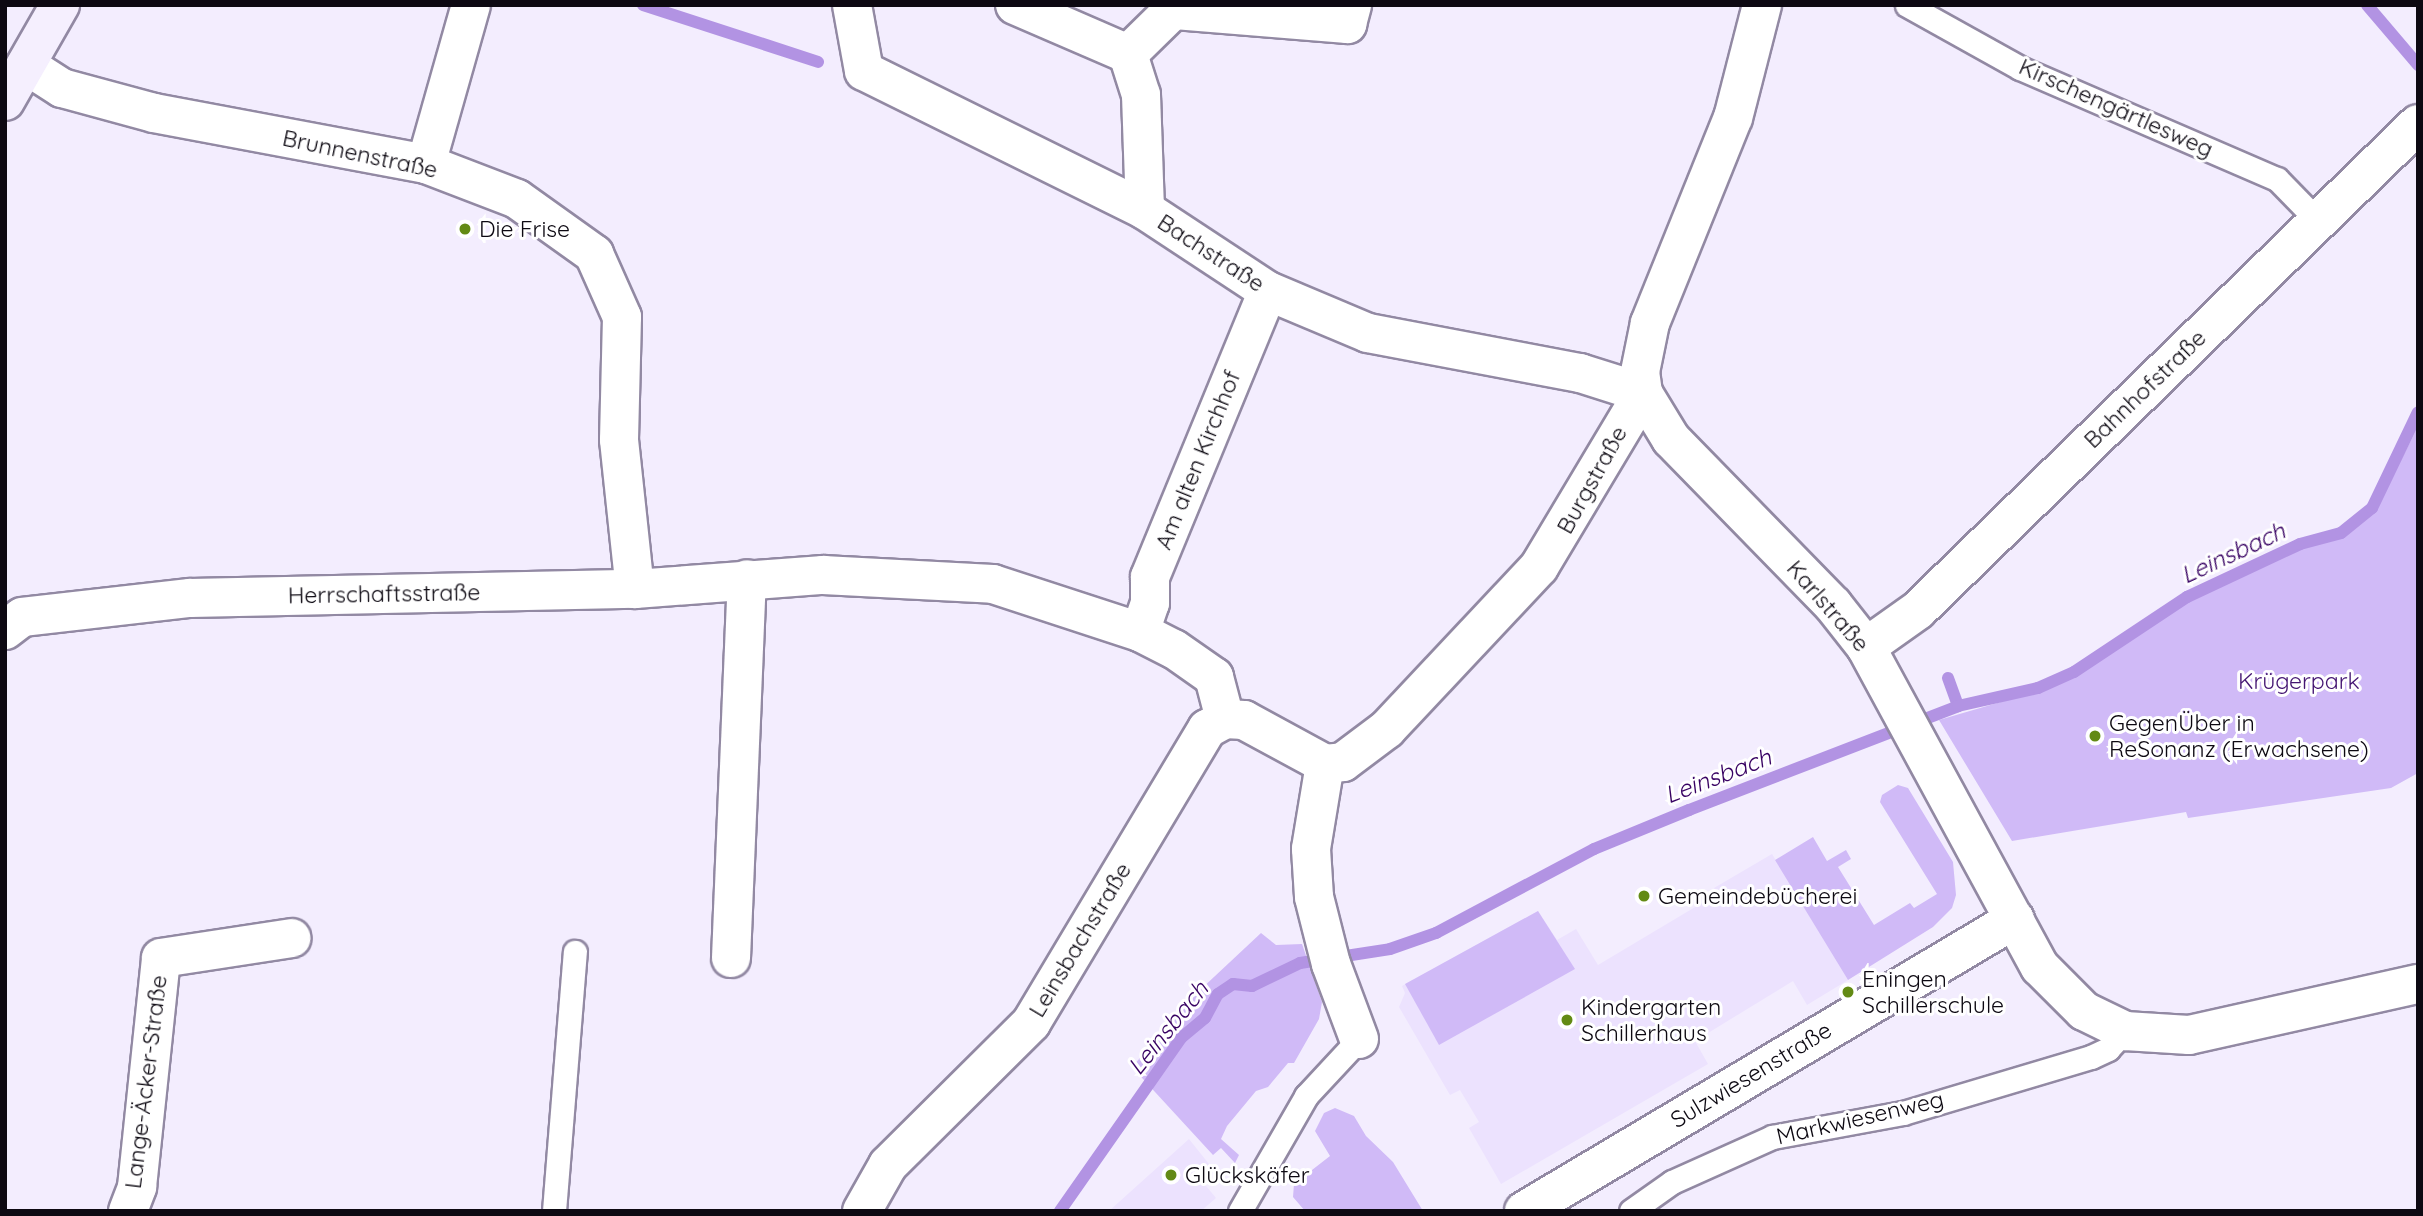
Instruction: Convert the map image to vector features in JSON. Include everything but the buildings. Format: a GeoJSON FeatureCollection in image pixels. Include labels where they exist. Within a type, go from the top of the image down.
{"type":"FeatureCollection","features":[{"type":"Feature","properties":{"kind":"main road"},"geometry":{"type":"LineString","coordinates":[[5,102],[60,5]]}},
{"type":"Feature","properties":{"kind":"street"},"geometry":{"type":"LineString","coordinates":[[426,164],[471,5]]}},
{"type":"Feature","properties":{"kind":"street","name":"Bachstraße"},"geometry":{"type":"LineString","coordinates":[[852,5],[864,71],[1144,210],[1268,291],[1368,333],[1580,373],[1643,393]]}},
{"type":"Feature","properties":{"kind":"street"},"geometry":{"type":"LineString","coordinates":[[1016,5],[1128,54],[1141,95],[1144,210]]}},
{"type":"Feature","properties":{"kind":"street"},"geometry":{"type":"LineString","coordinates":[[1128,54],[1177,8],[1347,23],[1352,5]]}},
{"type":"Feature","properties":{"kind":"street"},"geometry":{"type":"LineString","coordinates":[[1643,393],[1640,372],[1650,323],[1733,118],[1762,5]]}},
{"type":"Feature","properties":{"kind":"street","name":"Brunnenstraße"},"geometry":{"type":"LineString","coordinates":[[26,65],[62,88],[154,113],[426,164],[517,199],[594,254],[622,317],[620,440],[635,589]]}},
{"type":"Feature","properties":{"kind":"street","name":"Bahnhofstraße"},"geometry":{"type":"LineString","coordinates":[[1866,646],[1918,610],[2418,124]]}},
{"type":"Feature","properties":{"kind":"street","name":"Am alten Kirchhof"},"geometry":{"type":"LineString","coordinates":[[1140,632],[1150,603],[1150,577],[1268,291]]}},
{"type":"Feature","properties":{"kind":"street","name":"Karlstraße"},"geometry":{"type":"LineString","coordinates":[[1643,393],[1671,439],[1833,605],[1866,646],[2015,919]]}},
{"type":"Feature","properties":{"kind":"street","name":"Burgstraße"},"geometry":{"type":"LineString","coordinates":[[1325,764],[1343,762],[1387,729],[1539,567],[1643,393]]}},
{"type":"Feature","properties":{"kind":"street","name":"Herrschaftsstraße"},"geometry":{"type":"LineString","coordinates":[[14,624],[190,598],[635,589],[823,575],[993,584],[1140,632],[1214,677],[1225,719]]}},
{"type":"Feature","properties":{"kind":"street"},"geometry":{"type":"LineString","coordinates":[[731,958],[747,579]]}},
{"type":"Feature","properties":{"kind":"street"},"geometry":{"type":"LineString","coordinates":[[1225,719],[1244,720],[1325,764],[1311,849],[1327,950],[1359,1039]]}},
{"type":"Feature","properties":{"kind":"street","name":"Leinsbachstraße"},"geometry":{"type":"LineString","coordinates":[[862,1211],[888,1165],[1031,1023],[1208,729],[1225,719]]}},
{"type":"Feature","properties":{"kind":"street"},"geometry":{"type":"LineString","coordinates":[[2015,919],[2040,967],[2060,991],[2084,1011],[2125,1031],[2189,1035],[2418,984]]}},
{"type":"Feature","properties":{"kind":"street","name":"Sulzwiesenstraße"},"geometry":{"type":"LineString","coordinates":[[1524,1211],[2015,919]]}},
{"type":"Feature","properties":{"kind":"street","name":"Lange-Äcker-Straße"},"geometry":{"type":"LineString","coordinates":[[128,1211],[136,1188],[162,958],[291,937]]}},
{"type":"Feature","properties":{"kind":"lane","name":"Kirschengärtlesweg"},"geometry":{"type":"LineString","coordinates":[[1907,5],[2020,68],[2277,179],[2317,220]]}},
{"type":"Feature","properties":{"kind":"lane"},"geometry":{"type":"LineString","coordinates":[[554,1211],[575,952]]}},
{"type":"Feature","properties":{"kind":"lane","name":"Markwiesenweg"},"geometry":{"type":"LineString","coordinates":[[1630,1211],[1672,1182],[1772,1137],[1903,1113],[2091,1057],[2108,1049],[2125,1031]]}},
{"type":"Feature","properties":{"kind":"lane"},"geometry":{"type":"LineString","coordinates":[[1240,1211],[1306,1096],[1359,1039]]}},
{"type":"Feature","properties":{"kind":"shaded area","name":"Kindergarten Schillerhaus"},"geometry":{"type":"Polygon","coordinates":[[[1772,854],[1848,980],[1807,1005],[1793,981],[1695,1041],[1708,1064],[1501,1184],[1469,1128],[1479,1122],[1460,1090],[1450,1095],[1399,1007],[1405,993],[1402,986],[1538,911],[1557,940],[1576,929],[1598,965],[1717,894],[1714,888],[1772,854]]]}},
{"type":"Feature","properties":{"kind":"shaded area","name":"Glückskäfer"},"geometry":{"type":"Polygon","coordinates":[[[1189,1139],[1209,1164],[1197,1175],[1216,1198],[1201,1211],[1109,1211],[1189,1139]]]}},
{"type":"Feature","properties":{"kind":"green space","name":"Krügerpark"},"geometry":{"type":"Polygon","coordinates":[[[2418,426],[2418,773],[2391,788],[2188,818],[2186,812],[2012,841],[1939,720],[2038,691],[2076,674],[2189,599],[2301,547],[2341,537],[2376,510],[2418,426]]]}},
{"type":"Feature","properties":{"kind":"green space"},"geometry":{"type":"Polygon","coordinates":[[[1898,785],[1908,788],[1953,862],[1956,895],[1952,908],[1933,927],[1848,980],[1775,860],[1813,837],[1827,861],[1846,850],[1851,859],[1838,867],[1874,925],[1910,903],[1914,908],[1937,894],[1880,802],[1882,795],[1898,785]]]}},
{"type":"Feature","properties":{"kind":"green space"},"geometry":{"type":"Polygon","coordinates":[[[1538,911],[1575,969],[1439,1045],[1405,984],[1538,911]]]}},
{"type":"Feature","properties":{"kind":"green space"},"geometry":{"type":"Polygon","coordinates":[[[1261,933],[1276,945],[1302,944],[1322,1002],[1319,1019],[1294,1063],[1288,1063],[1268,1087],[1256,1091],[1227,1126],[1221,1139],[1239,1155],[1235,1163],[1221,1148],[1213,1155],[1132,1067],[1199,991],[1261,933]]]}},
{"type":"Feature","properties":{"kind":"green space"},"geometry":{"type":"Polygon","coordinates":[[[1335,1108],[1354,1116],[1366,1136],[1393,1162],[1423,1211],[1305,1211],[1293,1197],[1294,1184],[1330,1156],[1315,1131],[1324,1113],[1335,1108]]]}},
{"type":"Feature","properties":{"kind":"waterway"},"geometry":{"type":"LineString","coordinates":[[643,5],[818,62]]}},
{"type":"Feature","properties":{"kind":"waterway","name":"Leinsbach"},"geometry":{"type":"LineString","coordinates":[[2367,5],[2418,65]]}},
{"type":"Feature","properties":{"kind":"waterway","name":"Leinsbach"},"geometry":{"type":"LineString","coordinates":[[1060,1211],[1181,1038],[1205,1018],[1218,994],[1233,984],[1252,986],[1300,963],[1390,949],[1436,933],[1594,849],[1689,810],[1958,706],[2038,688],[2074,672],[2187,597],[2300,544],[2341,533],[2372,508],[2418,412]]}},
{"type":"Feature","properties":{"kind":"waterway"},"geometry":{"type":"LineString","coordinates":[[1948,678],[1958,706]]}},
{"type":"Feature","properties":{"kind":"place","name":"Die Frise"},"geometry":{"type":"Point","coordinates":[465,229]}},
{"type":"Feature","properties":{"kind":"place","name":"GegenÜber in ReSonanz (Erwachsene)"},"geometry":{"type":"Point","coordinates":[2095,736]}},
{"type":"Feature","properties":{"kind":"place","name":"Gemeindebücherei"},"geometry":{"type":"Point","coordinates":[1644,896]}},
{"type":"Feature","properties":{"kind":"place","name":"Eningen Schillerschule"},"geometry":{"type":"Point","coordinates":[1848,992]}},
{"type":"Feature","properties":{"kind":"place","name":"Kindergarten Schillerhaus"},"geometry":{"type":"Point","coordinates":[1567,1020]}},
{"type":"Feature","properties":{"kind":"place","name":"Glückskäfer"},"geometry":{"type":"Point","coordinates":[1171,1175]}}]}
